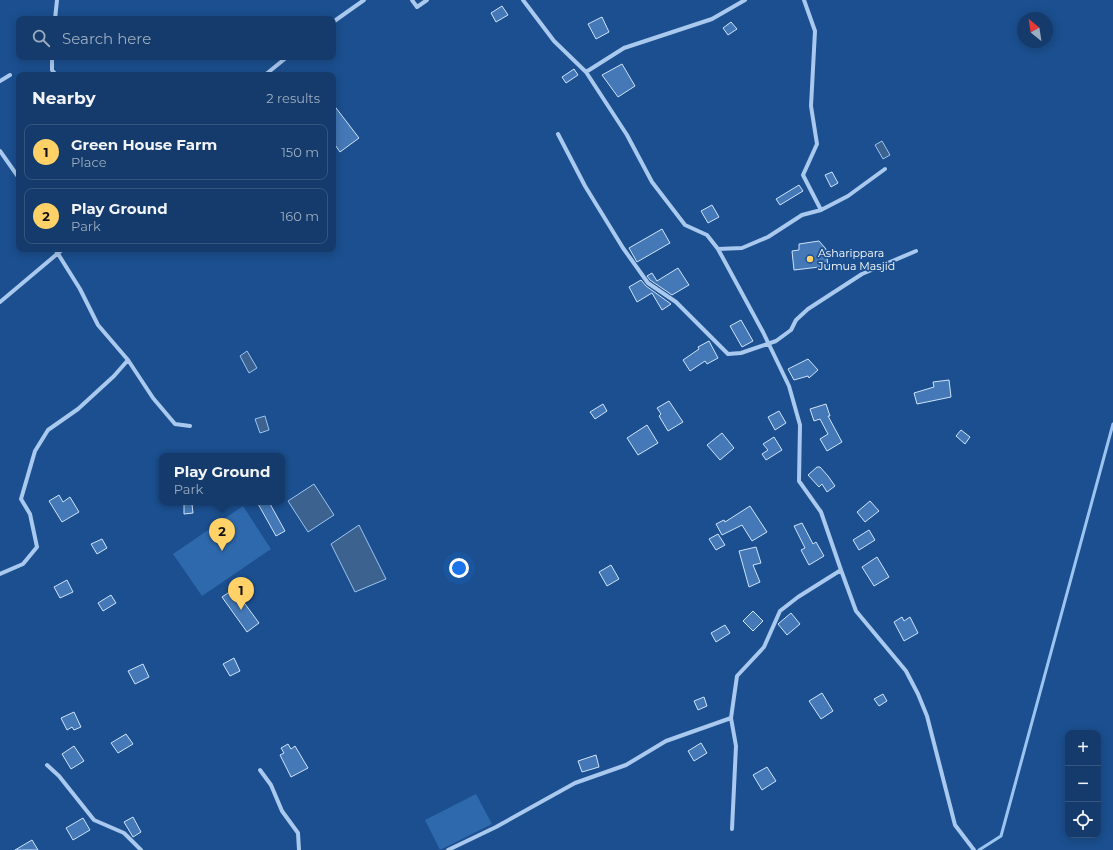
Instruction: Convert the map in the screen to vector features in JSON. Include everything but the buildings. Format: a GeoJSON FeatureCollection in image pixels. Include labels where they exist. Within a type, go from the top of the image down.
{"type":"FeatureCollection","features":[{"type":"Feature","properties":{"kind":"street"},"geometry":{"type":"LineString","coordinates":[[55,16],[57,0]]}},
{"type":"Feature","properties":{"kind":"street"},"geometry":{"type":"LineString","coordinates":[[336,20],[364,0]]}},
{"type":"Feature","properties":{"kind":"street"},"geometry":{"type":"LineString","coordinates":[[412,0],[417,7],[427,0]]}},
{"type":"Feature","properties":{"kind":"street"},"geometry":{"type":"LineString","coordinates":[[523,0],[554,41],[586,72],[627,135],[652,182],[685,225],[707,235],[718,249],[768,343],[789,386],[800,425],[799,481],[821,512],[856,611],[906,671],[918,694],[926,716],[955,825],[974,850]]}},
{"type":"Feature","properties":{"kind":"street"},"geometry":{"type":"LineString","coordinates":[[586,72],[624,48],[712,19],[745,0]]}},
{"type":"Feature","properties":{"kind":"street"},"geometry":{"type":"LineString","coordinates":[[804,0],[815,31],[811,106],[817,144],[803,175],[821,210]]}},
{"type":"Feature","properties":{"kind":"street"},"geometry":{"type":"LineString","coordinates":[[52,60],[52,70],[54,72]]}},
{"type":"Feature","properties":{"kind":"street"},"geometry":{"type":"LineString","coordinates":[[269,72],[283,60]]}},
{"type":"Feature","properties":{"kind":"street"},"geometry":{"type":"LineString","coordinates":[[0,82],[10,75]]}},
{"type":"Feature","properties":{"kind":"street"},"geometry":{"type":"LineString","coordinates":[[558,134],[585,186],[623,248],[648,283],[676,302],[728,354],[741,354],[776,341],[791,330],[796,320],[808,309],[862,274],[916,251]]}},
{"type":"Feature","properties":{"kind":"street"},"geometry":{"type":"LineString","coordinates":[[0,151],[16,174]]}},
{"type":"Feature","properties":{"kind":"street"},"geometry":{"type":"LineString","coordinates":[[718,249],[742,248],[768,237],[802,215],[821,210],[848,196],[885,168]]}},
{"type":"Feature","properties":{"kind":"street"},"geometry":{"type":"LineString","coordinates":[[0,302],[58,254],[80,289],[98,325],[128,360],[153,398],[175,424],[190,426]]}},
{"type":"Feature","properties":{"kind":"street"},"geometry":{"type":"LineString","coordinates":[[0,574],[23,564],[37,547],[30,514],[20,499],[35,451],[48,430],[78,409],[114,376],[128,360]]}},
{"type":"Feature","properties":{"kind":"street"},"geometry":{"type":"LineString","coordinates":[[732,829],[736,746],[731,718],[737,676],[764,647],[780,611],[798,597],[841,570]]}},
{"type":"Feature","properties":{"kind":"street"},"geometry":{"type":"LineString","coordinates":[[448,850],[496,827],[574,784],[626,765],[666,741],[731,718]]}},
{"type":"Feature","properties":{"kind":"street"},"geometry":{"type":"LineString","coordinates":[[47,765],[60,776],[94,820],[124,833],[136,843],[141,850]]}},
{"type":"Feature","properties":{"kind":"street"},"geometry":{"type":"LineString","coordinates":[[260,770],[271,785],[282,811],[298,833],[299,850]]}},
{"type":"Feature","properties":{"kind":"shaded area"},"geometry":{"type":"Polygon","coordinates":[[[882,141],[890,155],[883,159],[875,145],[882,141]]]}},
{"type":"Feature","properties":{"kind":"shaded area"},"geometry":{"type":"Polygon","coordinates":[[[247,351],[257,368],[249,373],[240,356],[247,351]]]}},
{"type":"Feature","properties":{"kind":"shaded area"},"geometry":{"type":"Polygon","coordinates":[[[265,416],[269,430],[260,433],[255,419],[265,416]]]}},
{"type":"Feature","properties":{"kind":"shaded area"},"geometry":{"type":"Polygon","coordinates":[[[314,484],[334,515],[308,532],[288,501],[314,484]]]}},
{"type":"Feature","properties":{"kind":"shaded area"},"geometry":{"type":"Polygon","coordinates":[[[243,506],[271,549],[202,596],[173,554],[243,506]]]}},
{"type":"Feature","properties":{"kind":"shaded area"},"geometry":{"type":"Polygon","coordinates":[[[359,525],[386,579],[355,592],[331,544],[359,525]]]}},
{"type":"Feature","properties":{"kind":"shaded area"},"geometry":{"type":"Polygon","coordinates":[[[476,794],[492,824],[440,850],[425,820],[476,794]]]}},
{"type":"Feature","properties":{"kind":"waterway"},"geometry":{"type":"LineString","coordinates":[[979,850],[1001,836],[1113,424]]}},
{"type":"Feature","properties":{"kind":"place","name":"Asharippara Jumua Masjid"},"geometry":{"type":"Point","coordinates":[810,259]}},
{"type":"Feature","properties":{"kind":"place","name":"Play Ground"},"geometry":{"type":"Point","coordinates":[222,551]}},
{"type":"Feature","properties":{"kind":"place","name":"Green House Farm"},"geometry":{"type":"Point","coordinates":[241,610]}}]}
